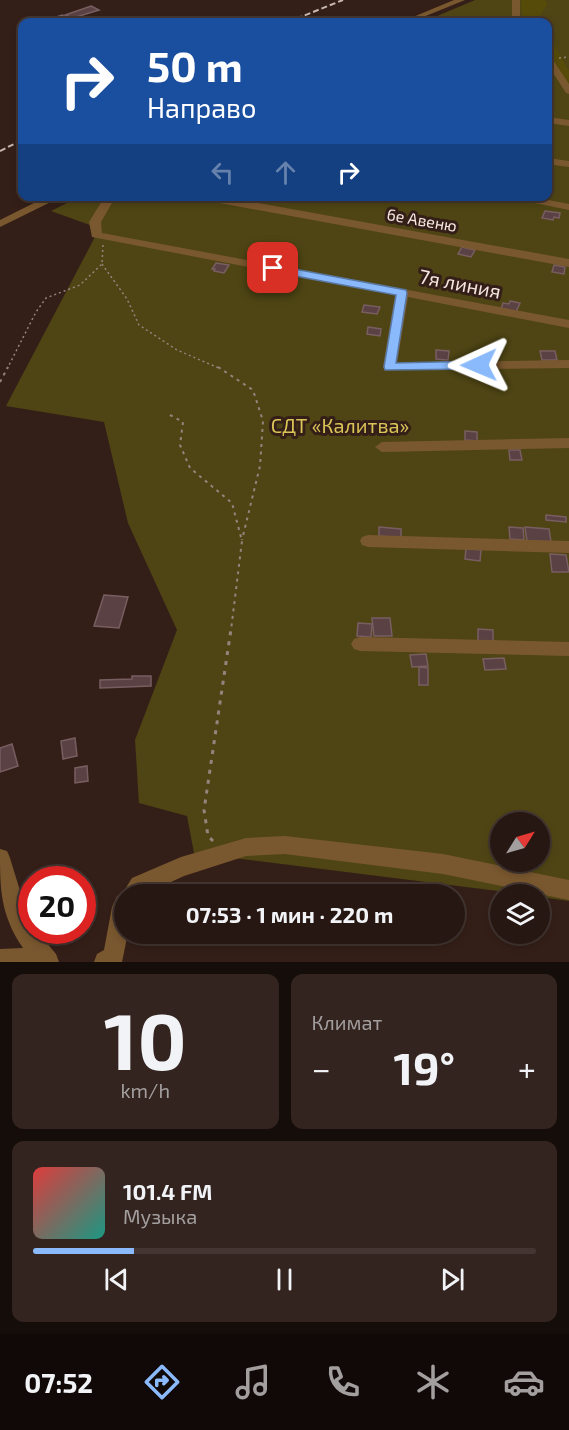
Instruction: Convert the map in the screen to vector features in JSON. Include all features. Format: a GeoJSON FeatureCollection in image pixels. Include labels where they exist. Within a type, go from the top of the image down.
{"type":"FeatureCollection","features":[{"type":"Feature","properties":{"kind":"street"},"geometry":{"type":"LineString","coordinates":[[415,18],[461,0]]}},
{"type":"Feature","properties":{"kind":"street"},"geometry":{"type":"LineString","coordinates":[[516,0],[516,18]]}},
{"type":"Feature","properties":{"kind":"street"},"geometry":{"type":"LineString","coordinates":[[552,66],[567,87]]}},
{"type":"Feature","properties":{"kind":"street"},"geometry":{"type":"LineString","coordinates":[[552,81],[567,87]]}},
{"type":"Feature","properties":{"kind":"street"},"geometry":{"type":"LineString","coordinates":[[552,121],[569,123]]}},
{"type":"Feature","properties":{"kind":"street"},"geometry":{"type":"LineString","coordinates":[[552,162],[569,164]]}},
{"type":"Feature","properties":{"kind":"street"},"geometry":{"type":"LineString","coordinates":[[0,224],[49,201]]}},
{"type":"Feature","properties":{"kind":"street"},"geometry":{"type":"LineString","coordinates":[[96,235],[95,222],[108,201]]}},
{"type":"Feature","properties":{"kind":"street","name":"6е Авеню"},"geometry":{"type":"LineString","coordinates":[[226,201],[569,263]]}},
{"type":"Feature","properties":{"kind":"street"},"geometry":{"type":"LineString","coordinates":[[535,201],[569,207]]}},
{"type":"Feature","properties":{"kind":"street","name":"7я линия"},"geometry":{"type":"LineString","coordinates":[[96,235],[569,324]]}},
{"type":"Feature","properties":{"kind":"street"},"geometry":{"type":"LineString","coordinates":[[402,293],[390,367],[569,364]]}},
{"type":"Feature","properties":{"kind":"street"},"geometry":{"type":"LineString","coordinates":[[382,447],[569,443]]}},
{"type":"Feature","properties":{"kind":"street"},"geometry":{"type":"LineString","coordinates":[[368,542],[569,547]]}},
{"type":"Feature","properties":{"kind":"street"},"geometry":{"type":"LineString","coordinates":[[360,644],[569,649]]}},
{"type":"Feature","properties":{"kind":"street"},"geometry":{"type":"LineString","coordinates":[[141,884],[181,867],[246,847],[285,845],[443,864],[569,890]]}},
{"type":"Feature","properties":{"kind":"street"},"geometry":{"type":"LineString","coordinates":[[0,858],[18,923],[46,960]]}},
{"type":"Feature","properties":{"kind":"street"},"geometry":{"type":"LineString","coordinates":[[105,962],[113,957],[116,944]]}},
{"type":"Feature","properties":{"kind":"street"},"geometry":{"type":"LineString","coordinates":[[0,960],[46,960]]}},
{"type":"Feature","properties":{"kind":"path"},"geometry":{"type":"LineString","coordinates":[[0,382],[36,312],[46,298],[80,285],[102,264],[104,246],[96,235]]}},
{"type":"Feature","properties":{"kind":"path"},"geometry":{"type":"LineString","coordinates":[[102,264],[127,299],[139,326],[177,350],[220,368],[253,390],[263,421],[260,466],[242,541],[229,647],[204,810],[208,836],[225,854]]}},
{"type":"Feature","properties":{"kind":"path"},"geometry":{"type":"LineString","coordinates":[[170,415],[183,422],[180,445],[190,468],[232,503],[242,541]]}},
{"type":"Feature","properties":{"kind":"green space","name":"СДТ «Калитва»"},"geometry":{"type":"Polygon","coordinates":[[[475,0],[569,0],[569,901],[550,898],[550,884],[490,884],[490,890],[465,887],[465,884],[441,884],[194,853],[187,816],[139,803],[135,740],[177,630],[128,523],[104,422],[6,406],[96,235],[90,225],[51,211],[71,201],[552,201],[552,18],[432,18],[475,0]]]}},
{"type":"Feature","properties":{"kind":"shaded area"},"geometry":{"type":"Polygon","coordinates":[[[521,0],[545,0],[547,4],[536,18],[526,18],[522,14],[521,0]]]}},
{"type":"Feature","properties":{"kind":"shaded area"},"geometry":{"type":"Polygon","coordinates":[[[552,41],[569,71],[569,87],[552,61],[552,41]]]}},
{"type":"Feature","properties":{"kind":"building"},"geometry":{"type":"Polygon","coordinates":[[[91,6],[99,10],[73,18],[65,15],[91,6]]]}},
{"type":"Feature","properties":{"kind":"building"},"geometry":{"type":"Polygon","coordinates":[[[545,211],[560,213],[559,218],[554,217],[553,220],[542,218],[545,211]]]}},
{"type":"Feature","properties":{"kind":"building"},"geometry":{"type":"Polygon","coordinates":[[[462,247],[475,250],[471,257],[458,254],[462,247]]]}},
{"type":"Feature","properties":{"kind":"building"},"geometry":{"type":"Polygon","coordinates":[[[216,263],[229,265],[224,273],[212,269],[216,263]]]}},
{"type":"Feature","properties":{"kind":"building"},"geometry":{"type":"Polygon","coordinates":[[[554,265],[565,267],[564,274],[552,272],[554,265]]]}},
{"type":"Feature","properties":{"kind":"building"},"geometry":{"type":"Polygon","coordinates":[[[510,301],[520,303],[516,312],[501,309],[503,303],[509,304],[510,301]]]}},
{"type":"Feature","properties":{"kind":"building"},"geometry":{"type":"Polygon","coordinates":[[[364,305],[380,307],[377,314],[362,312],[364,305]]]}},
{"type":"Feature","properties":{"kind":"building"},"geometry":{"type":"Polygon","coordinates":[[[368,327],[381,329],[380,336],[367,334],[368,327]]]}},
{"type":"Feature","properties":{"kind":"building"},"geometry":{"type":"Polygon","coordinates":[[[436,350],[449,351],[448,360],[436,359],[436,350]]]}},
{"type":"Feature","properties":{"kind":"building"},"geometry":{"type":"Polygon","coordinates":[[[540,351],[555,351],[557,360],[542,360],[540,351]]]}},
{"type":"Feature","properties":{"kind":"building"},"geometry":{"type":"Polygon","coordinates":[[[465,431],[477,432],[477,441],[465,440],[465,431]]]}},
{"type":"Feature","properties":{"kind":"building"},"geometry":{"type":"Polygon","coordinates":[[[509,450],[520,450],[522,460],[510,460],[509,450]]]}},
{"type":"Feature","properties":{"kind":"building"},"geometry":{"type":"Polygon","coordinates":[[[546,515],[566,517],[566,522],[546,520],[546,515]]]}},
{"type":"Feature","properties":{"kind":"building"},"geometry":{"type":"Polygon","coordinates":[[[379,527],[401,529],[401,538],[379,536],[379,527]]]}},
{"type":"Feature","properties":{"kind":"building"},"geometry":{"type":"Polygon","coordinates":[[[509,527],[523,528],[524,540],[510,539],[509,527]]]}},
{"type":"Feature","properties":{"kind":"building"},"geometry":{"type":"Polygon","coordinates":[[[525,527],[549,529],[551,542],[527,541],[525,527]]]}},
{"type":"Feature","properties":{"kind":"building"},"geometry":{"type":"Polygon","coordinates":[[[466,548],[481,550],[480,561],[465,559],[466,548]]]}},
{"type":"Feature","properties":{"kind":"building"},"geometry":{"type":"Polygon","coordinates":[[[550,554],[566,555],[569,572],[552,572],[550,554]]]}},
{"type":"Feature","properties":{"kind":"building"},"geometry":{"type":"Polygon","coordinates":[[[104,595],[128,597],[119,628],[94,626],[104,595]]]}},
{"type":"Feature","properties":{"kind":"building"},"geometry":{"type":"Polygon","coordinates":[[[372,618],[390,618],[392,636],[374,636],[372,618]]]}},
{"type":"Feature","properties":{"kind":"building"},"geometry":{"type":"Polygon","coordinates":[[[358,623],[372,624],[371,637],[357,636],[358,623]]]}},
{"type":"Feature","properties":{"kind":"building"},"geometry":{"type":"Polygon","coordinates":[[[478,629],[493,630],[493,643],[478,642],[478,629]]]}},
{"type":"Feature","properties":{"kind":"building"},"geometry":{"type":"Polygon","coordinates":[[[426,654],[428,666],[412,667],[410,655],[426,654]]]}},
{"type":"Feature","properties":{"kind":"building"},"geometry":{"type":"Polygon","coordinates":[[[504,658],[506,669],[485,670],[483,659],[504,658]]]}},
{"type":"Feature","properties":{"kind":"building"},"geometry":{"type":"Polygon","coordinates":[[[419,667],[428,668],[428,685],[419,685],[419,667]]]}},
{"type":"Feature","properties":{"kind":"building"},"geometry":{"type":"Polygon","coordinates":[[[132,676],[151,676],[151,686],[100,688],[100,680],[132,679],[132,676]]]}},
{"type":"Feature","properties":{"kind":"building"},"geometry":{"type":"Polygon","coordinates":[[[75,738],[77,756],[63,759],[61,741],[75,738]]]}},
{"type":"Feature","properties":{"kind":"building"},"geometry":{"type":"Polygon","coordinates":[[[12,744],[18,766],[0,772],[0,748],[12,744]]]}},
{"type":"Feature","properties":{"kind":"building"},"geometry":{"type":"Polygon","coordinates":[[[87,766],[88,781],[75,783],[75,768],[87,766]]]}},
{"type":"Feature","properties":{"kind":"railway"},"geometry":{"type":"LineString","coordinates":[[298,18],[343,0]]}},
{"type":"Feature","properties":{"kind":"railway"},"geometry":{"type":"LineString","coordinates":[[0,151],[18,142]]}},
{"type":"Feature","properties":{"kind":"route"},"geometry":{"type":"LineString","coordinates":[[273,268],[402,293],[390,367],[479,365]]}}]}
